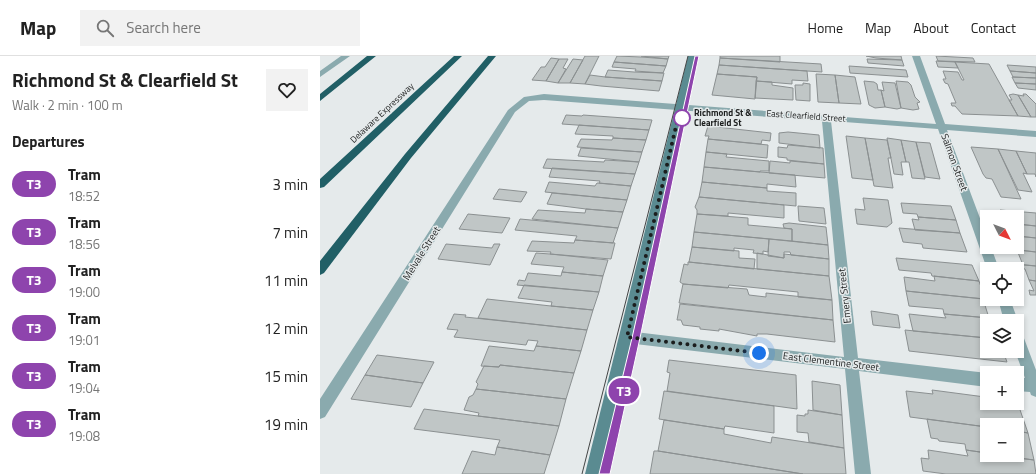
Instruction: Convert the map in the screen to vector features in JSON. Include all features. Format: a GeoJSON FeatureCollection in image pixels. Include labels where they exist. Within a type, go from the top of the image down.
{"type":"FeatureCollection","features":[{"type":"Feature","properties":{"kind":"highway"},"geometry":{"type":"LineString","coordinates":[[320,98],[372,56]]}},
{"type":"Feature","properties":{"kind":"highway","name":"Delaware Expressway"},"geometry":{"type":"LineString","coordinates":[[320,185],[458,56]]}},
{"type":"Feature","properties":{"kind":"highway"},"geometry":{"type":"LineString","coordinates":[[320,270],[408,156],[492,56]]}},
{"type":"Feature","properties":{"kind":"main road"},"geometry":{"type":"LineString","coordinates":[[593,474],[627,337],[692,56]]}},
{"type":"Feature","properties":{"kind":"street"},"geometry":{"type":"LineString","coordinates":[[320,75],[346,56]]}},
{"type":"Feature","properties":{"kind":"street","name":"Salmon Street"},"geometry":{"type":"LineString","coordinates":[[916,56],[990,262]]}},
{"type":"Feature","properties":{"kind":"street","name":"East Clearfield Street"},"geometry":{"type":"LineString","coordinates":[[527,99],[544,97],[1036,134]]}},
{"type":"Feature","properties":{"kind":"street","name":"Melvale Street"},"geometry":{"type":"LineString","coordinates":[[320,412],[512,110],[527,99]]}},
{"type":"Feature","properties":{"kind":"street","name":"Emery Street"},"geometry":{"type":"LineString","coordinates":[[826,118],[863,474]]}},
{"type":"Feature","properties":{"kind":"street","name":"East Clementine Street"},"geometry":{"type":"LineString","coordinates":[[627,337],[980,379]]}},
{"type":"Feature","properties":{"kind":"street"},"geometry":{"type":"LineString","coordinates":[[1024,355],[1036,387],[1024,385]]}},
{"type":"Feature","properties":{"kind":"building"},"geometry":{"type":"Polygon","coordinates":[[[585,56],[599,56],[585,84],[570,83],[585,56]]]}},
{"type":"Feature","properties":{"kind":"building"},"geometry":{"type":"Polygon","coordinates":[[[617,56],[668,59],[666,66],[614,62],[617,56]]]}},
{"type":"Feature","properties":{"kind":"building"},"geometry":{"type":"Polygon","coordinates":[[[641,56],[669,56],[668,59],[641,56]]]}},
{"type":"Feature","properties":{"kind":"building"},"geometry":{"type":"Polygon","coordinates":[[[720,56],[780,56],[780,62],[720,58],[720,56]]]}},
{"type":"Feature","properties":{"kind":"building"},"geometry":{"type":"Polygon","coordinates":[[[866,56],[901,56],[902,60],[876,58],[866,56]]]}},
{"type":"Feature","properties":{"kind":"building"},"geometry":{"type":"Polygon","coordinates":[[[936,56],[973,58],[975,62],[938,61],[936,56]]]}},
{"type":"Feature","properties":{"kind":"building"},"geometry":{"type":"Polygon","coordinates":[[[551,58],[559,59],[546,81],[532,80],[541,67],[545,67],[551,58]]]}},
{"type":"Feature","properties":{"kind":"building"},"geometry":{"type":"Polygon","coordinates":[[[720,58],[821,64],[822,72],[719,65],[720,58]]]}},
{"type":"Feature","properties":{"kind":"building"},"geometry":{"type":"Polygon","coordinates":[[[559,59],[568,59],[563,68],[566,69],[558,83],[546,81],[559,59]]]}},
{"type":"Feature","properties":{"kind":"building"},"geometry":{"type":"Polygon","coordinates":[[[573,59],[583,60],[570,83],[558,83],[573,59]]]}},
{"type":"Feature","properties":{"kind":"building"},"geometry":{"type":"Polygon","coordinates":[[[867,59],[902,60],[904,66],[868,63],[867,59]]]}},
{"type":"Feature","properties":{"kind":"building"},"geometry":{"type":"Polygon","coordinates":[[[936,61],[955,62],[958,68],[938,67],[936,61]]]}},
{"type":"Feature","properties":{"kind":"building"},"geometry":{"type":"Polygon","coordinates":[[[614,62],[666,66],[663,73],[635,71],[636,69],[612,67],[614,62]]]}},
{"type":"Feature","properties":{"kind":"building"},"geometry":{"type":"Polygon","coordinates":[[[955,62],[989,64],[1018,116],[962,114],[955,106],[952,106],[951,103],[956,103],[948,84],[945,83],[943,79],[946,79],[943,71],[958,72],[962,80],[964,80],[955,62]]]}},
{"type":"Feature","properties":{"kind":"building"},"geometry":{"type":"Polygon","coordinates":[[[719,65],[807,71],[808,81],[792,80],[792,84],[756,81],[757,77],[717,74],[719,65]]]}},
{"type":"Feature","properties":{"kind":"building"},"geometry":{"type":"Polygon","coordinates":[[[1007,65],[1036,67],[1036,73],[1010,71],[1007,65]]]}},
{"type":"Feature","properties":{"kind":"building"},"geometry":{"type":"Polygon","coordinates":[[[849,66],[906,70],[908,77],[850,73],[849,66]]]}},
{"type":"Feature","properties":{"kind":"building"},"geometry":{"type":"Polygon","coordinates":[[[608,70],[664,73],[662,81],[605,77],[608,70]]]}},
{"type":"Feature","properties":{"kind":"building"},"geometry":{"type":"Polygon","coordinates":[[[1010,71],[1036,73],[1036,78],[1013,77],[1010,71]]]}},
{"type":"Feature","properties":{"kind":"building"},"geometry":{"type":"Polygon","coordinates":[[[717,74],[757,77],[755,99],[712,95],[717,74]]]}},
{"type":"Feature","properties":{"kind":"building"},"geometry":{"type":"Polygon","coordinates":[[[816,74],[835,75],[839,103],[818,102],[816,74]]]}},
{"type":"Feature","properties":{"kind":"building"},"geometry":{"type":"Polygon","coordinates":[[[590,75],[662,81],[659,91],[585,84],[590,75]]]}},
{"type":"Feature","properties":{"kind":"building"},"geometry":{"type":"Polygon","coordinates":[[[835,75],[855,77],[861,104],[839,103],[835,75]]]}},
{"type":"Feature","properties":{"kind":"building"},"geometry":{"type":"Polygon","coordinates":[[[1012,77],[1036,78],[1036,84],[1015,83],[1012,77]]]}},
{"type":"Feature","properties":{"kind":"building"},"geometry":{"type":"Polygon","coordinates":[[[756,81],[772,82],[772,85],[793,88],[793,100],[755,98],[756,81]]]}},
{"type":"Feature","properties":{"kind":"building"},"geometry":{"type":"Polygon","coordinates":[[[864,81],[874,82],[877,84],[878,90],[881,90],[885,107],[875,108],[869,105],[864,81]]]}},
{"type":"Feature","properties":{"kind":"building"},"geometry":{"type":"Polygon","coordinates":[[[896,81],[908,82],[911,85],[915,97],[920,102],[917,103],[919,109],[913,110],[901,108],[896,81]]]}},
{"type":"Feature","properties":{"kind":"building"},"geometry":{"type":"Polygon","coordinates":[[[882,82],[895,83],[901,108],[897,109],[885,107],[881,90],[884,91],[882,82]]]}},
{"type":"Feature","properties":{"kind":"building"},"geometry":{"type":"Polygon","coordinates":[[[803,83],[810,84],[810,101],[796,100],[795,85],[803,85],[803,83]]]}},
{"type":"Feature","properties":{"kind":"building"},"geometry":{"type":"Polygon","coordinates":[[[1015,83],[1036,84],[1036,90],[1018,88],[1015,83]]]}},
{"type":"Feature","properties":{"kind":"building"},"geometry":{"type":"Polygon","coordinates":[[[1023,94],[1026,94],[1036,104],[1036,117],[1031,117],[1018,95],[1024,96],[1023,94]]]}},
{"type":"Feature","properties":{"kind":"building"},"geometry":{"type":"Polygon","coordinates":[[[1009,95],[1018,95],[1031,117],[1018,116],[1009,100],[1012,100],[1009,95]]]}},
{"type":"Feature","properties":{"kind":"building"},"geometry":{"type":"Polygon","coordinates":[[[566,115],[652,120],[649,130],[562,124],[566,115]]]}},
{"type":"Feature","properties":{"kind":"building"},"geometry":{"type":"Polygon","coordinates":[[[579,125],[649,130],[646,140],[613,138],[613,136],[575,134],[579,125]]]}},
{"type":"Feature","properties":{"kind":"building"},"geometry":{"type":"Polygon","coordinates":[[[708,126],[771,133],[770,141],[762,140],[761,144],[708,139],[709,136],[705,136],[708,126]]]}},
{"type":"Feature","properties":{"kind":"building"},"geometry":{"type":"Polygon","coordinates":[[[788,132],[819,135],[820,148],[779,143],[779,133],[788,132]]]}},
{"type":"Feature","properties":{"kind":"building"},"geometry":{"type":"Polygon","coordinates":[[[846,136],[865,138],[873,180],[852,178],[846,136]]]}},
{"type":"Feature","properties":{"kind":"building"},"geometry":{"type":"Polygon","coordinates":[[[613,138],[646,140],[642,152],[577,147],[581,139],[612,140],[613,138]]]}},
{"type":"Feature","properties":{"kind":"building"},"geometry":{"type":"Polygon","coordinates":[[[865,138],[887,140],[891,158],[888,158],[893,188],[874,186],[865,138]]]}},
{"type":"Feature","properties":{"kind":"building"},"geometry":{"type":"Polygon","coordinates":[[[887,138],[901,140],[906,162],[901,162],[903,175],[894,174],[887,138]]]}},
{"type":"Feature","properties":{"kind":"building"},"geometry":{"type":"Polygon","coordinates":[[[708,139],[768,145],[767,158],[706,152],[708,139]]]}},
{"type":"Feature","properties":{"kind":"building"},"geometry":{"type":"Polygon","coordinates":[[[901,140],[916,142],[925,179],[912,178],[909,162],[906,162],[901,140]]]}},
{"type":"Feature","properties":{"kind":"building"},"geometry":{"type":"Polygon","coordinates":[[[916,142],[930,143],[940,179],[925,177],[916,142]]]}},
{"type":"Feature","properties":{"kind":"building"},"geometry":{"type":"Polygon","coordinates":[[[788,145],[823,148],[824,164],[787,160],[787,158],[778,157],[778,147],[787,148],[788,145]]]}},
{"type":"Feature","properties":{"kind":"building"},"geometry":{"type":"Polygon","coordinates":[[[971,147],[998,149],[1021,199],[1001,197],[992,179],[986,178],[983,174],[971,147]]]}},
{"type":"Feature","properties":{"kind":"building"},"geometry":{"type":"Polygon","coordinates":[[[581,148],[642,152],[639,162],[578,156],[581,148]]]}},
{"type":"Feature","properties":{"kind":"building"},"geometry":{"type":"Polygon","coordinates":[[[998,149],[1016,151],[1027,174],[1023,173],[1032,192],[1018,190],[998,149]]]}},
{"type":"Feature","properties":{"kind":"building"},"geometry":{"type":"Polygon","coordinates":[[[1016,151],[1036,153],[1036,177],[1035,174],[1027,174],[1016,151]]]}},
{"type":"Feature","properties":{"kind":"building"},"geometry":{"type":"Polygon","coordinates":[[[706,152],[727,154],[726,157],[769,161],[769,171],[760,172],[704,167],[706,152]]]}},
{"type":"Feature","properties":{"kind":"building"},"geometry":{"type":"Polygon","coordinates":[[[547,159],[639,162],[635,174],[543,168],[547,159]]]}},
{"type":"Feature","properties":{"kind":"building"},"geometry":{"type":"Polygon","coordinates":[[[770,161],[824,164],[825,178],[769,173],[770,161]]]}},
{"type":"Feature","properties":{"kind":"building"},"geometry":{"type":"Polygon","coordinates":[[[704,167],[795,175],[796,187],[767,184],[767,188],[702,182],[704,167]]]}},
{"type":"Feature","properties":{"kind":"building"},"geometry":{"type":"Polygon","coordinates":[[[552,168],[635,174],[631,186],[599,183],[600,181],[549,177],[552,168]]]}},
{"type":"Feature","properties":{"kind":"building"},"geometry":{"type":"Polygon","coordinates":[[[549,182],[595,186],[597,183],[631,186],[627,200],[545,192],[549,182]]]}},
{"type":"Feature","properties":{"kind":"building"},"geometry":{"type":"Polygon","coordinates":[[[702,182],[767,188],[767,191],[796,193],[796,206],[699,197],[702,182]]]}},
{"type":"Feature","properties":{"kind":"building"},"geometry":{"type":"Polygon","coordinates":[[[499,189],[527,192],[521,202],[493,199],[499,189]]]}},
{"type":"Feature","properties":{"kind":"building"},"geometry":{"type":"Polygon","coordinates":[[[552,193],[627,200],[623,212],[586,209],[547,204],[552,193]]]}},
{"type":"Feature","properties":{"kind":"building"},"geometry":{"type":"Polygon","coordinates":[[[699,197],[784,205],[784,218],[728,213],[728,216],[697,214],[695,207],[699,197]]]}},
{"type":"Feature","properties":{"kind":"building"},"geometry":{"type":"Polygon","coordinates":[[[863,198],[888,200],[892,223],[887,227],[857,224],[855,209],[865,210],[863,198]]]}},
{"type":"Feature","properties":{"kind":"building"},"geometry":{"type":"Polygon","coordinates":[[[901,203],[951,206],[956,220],[918,217],[917,214],[903,213],[901,203]]]}},
{"type":"Feature","properties":{"kind":"building"},"geometry":{"type":"Polygon","coordinates":[[[798,206],[824,208],[826,224],[799,221],[798,206]]]}},
{"type":"Feature","properties":{"kind":"building"},"geometry":{"type":"Polygon","coordinates":[[[586,209],[623,212],[618,228],[532,219],[538,210],[585,213],[586,209]]]}},
{"type":"Feature","properties":{"kind":"building"},"geometry":{"type":"Polygon","coordinates":[[[1024,212],[1036,213],[1036,226],[1024,225],[1024,212]]]}},
{"type":"Feature","properties":{"kind":"building"},"geometry":{"type":"Polygon","coordinates":[[[468,214],[510,218],[502,233],[459,229],[468,214]]]}},
{"type":"Feature","properties":{"kind":"building"},"geometry":{"type":"Polygon","coordinates":[[[697,214],[748,218],[748,225],[792,229],[792,241],[694,232],[697,214]]]}},
{"type":"Feature","properties":{"kind":"building"},"geometry":{"type":"Polygon","coordinates":[[[918,217],[956,220],[960,233],[915,230],[912,219],[919,220],[918,217]]]}},
{"type":"Feature","properties":{"kind":"building"},"geometry":{"type":"Polygon","coordinates":[[[520,219],[618,228],[613,243],[575,240],[577,236],[515,230],[520,219]]]}},
{"type":"Feature","properties":{"kind":"building"},"geometry":{"type":"Polygon","coordinates":[[[789,223],[826,227],[828,245],[792,241],[792,229],[784,228],[783,224],[789,223]]]}},
{"type":"Feature","properties":{"kind":"building"},"geometry":{"type":"Polygon","coordinates":[[[1024,225],[1036,226],[1036,238],[1024,237],[1024,225]]]}},
{"type":"Feature","properties":{"kind":"building"},"geometry":{"type":"Polygon","coordinates":[[[899,228],[960,233],[967,252],[923,248],[922,244],[903,242],[899,228]]]}},
{"type":"Feature","properties":{"kind":"building"},"geometry":{"type":"Polygon","coordinates":[[[694,232],[769,239],[768,252],[763,251],[763,254],[753,253],[754,250],[734,248],[734,251],[692,247],[694,232]]]}},
{"type":"Feature","properties":{"kind":"building"},"geometry":{"type":"Polygon","coordinates":[[[1024,237],[1036,238],[1036,252],[1024,250],[1024,237]]]}},
{"type":"Feature","properties":{"kind":"building"},"geometry":{"type":"Polygon","coordinates":[[[769,239],[828,245],[829,259],[791,255],[790,252],[784,252],[784,258],[768,256],[769,239]]]}},
{"type":"Feature","properties":{"kind":"building"},"geometry":{"type":"Polygon","coordinates":[[[575,240],[615,243],[611,259],[550,254],[551,252],[527,251],[532,241],[574,243],[575,240]]]}},
{"type":"Feature","properties":{"kind":"building"},"geometry":{"type":"Polygon","coordinates":[[[446,244],[492,248],[494,244],[500,244],[490,265],[438,259],[446,244]]]}},
{"type":"Feature","properties":{"kind":"building"},"geometry":{"type":"Polygon","coordinates":[[[692,247],[739,251],[739,258],[755,259],[754,269],[689,262],[692,247]]]}},
{"type":"Feature","properties":{"kind":"building"},"geometry":{"type":"Polygon","coordinates":[[[1024,251],[1036,252],[1036,266],[1024,265],[1024,262],[1022,262],[1019,254],[1024,254],[1024,251]]]}},
{"type":"Feature","properties":{"kind":"building"},"geometry":{"type":"Polygon","coordinates":[[[536,253],[608,260],[603,276],[562,272],[564,267],[531,264],[536,253]]]}},
{"type":"Feature","properties":{"kind":"building"},"geometry":{"type":"Polygon","coordinates":[[[757,253],[784,258],[784,254],[829,259],[829,276],[757,269],[757,253]]]}},
{"type":"Feature","properties":{"kind":"building"},"geometry":{"type":"Polygon","coordinates":[[[896,258],[972,265],[979,281],[932,276],[931,273],[899,270],[896,258]]]}},
{"type":"Feature","properties":{"kind":"building"},"geometry":{"type":"Polygon","coordinates":[[[688,262],[829,276],[832,300],[798,297],[798,292],[729,285],[728,288],[683,284],[680,282],[684,264],[688,265],[688,262]]]}},
{"type":"Feature","properties":{"kind":"building"},"geometry":{"type":"Polygon","coordinates":[[[1024,265],[1036,266],[1036,281],[1029,280],[1024,265]]]}},
{"type":"Feature","properties":{"kind":"building"},"geometry":{"type":"Polygon","coordinates":[[[562,272],[603,276],[599,292],[517,285],[519,280],[525,281],[528,273],[561,276],[562,272]]]}},
{"type":"Feature","properties":{"kind":"building"},"geometry":{"type":"Polygon","coordinates":[[[934,276],[979,281],[980,298],[906,291],[904,277],[935,281],[934,276]]]}},
{"type":"Feature","properties":{"kind":"building"},"geometry":{"type":"Polygon","coordinates":[[[1029,280],[1036,281],[1036,295],[1030,295],[1029,290],[1034,291],[1029,280]]]}},
{"type":"Feature","properties":{"kind":"building"},"geometry":{"type":"Polygon","coordinates":[[[683,284],[747,289],[749,295],[766,297],[766,293],[832,300],[833,320],[679,303],[683,284]]]}},
{"type":"Feature","properties":{"kind":"building"},"geometry":{"type":"Polygon","coordinates":[[[524,285],[599,292],[593,310],[551,306],[552,302],[518,298],[524,285]]]}},
{"type":"Feature","properties":{"kind":"building"},"geometry":{"type":"Polygon","coordinates":[[[906,291],[980,299],[980,306],[985,306],[988,314],[980,314],[980,317],[944,314],[943,309],[909,306],[906,291]]]}},
{"type":"Feature","properties":{"kind":"building"},"geometry":{"type":"Polygon","coordinates":[[[487,299],[593,310],[587,330],[478,318],[487,299]]]}},
{"type":"Feature","properties":{"kind":"building"},"geometry":{"type":"Polygon","coordinates":[[[680,304],[833,320],[835,342],[767,334],[757,334],[757,336],[719,329],[719,331],[700,329],[700,327],[683,325],[681,320],[677,320],[680,304]]]}},
{"type":"Feature","properties":{"kind":"building"},"geometry":{"type":"Polygon","coordinates":[[[871,311],[898,315],[900,328],[873,325],[871,311]]]}},
{"type":"Feature","properties":{"kind":"building"},"geometry":{"type":"Polygon","coordinates":[[[454,314],[466,315],[465,317],[587,330],[581,351],[536,346],[538,341],[528,340],[526,345],[454,337],[458,330],[447,329],[454,314]]]}},
{"type":"Feature","properties":{"kind":"building"},"geometry":{"type":"Polygon","coordinates":[[[909,314],[946,318],[944,314],[980,317],[980,337],[913,331],[909,314]]]}},
{"type":"Feature","properties":{"kind":"building"},"geometry":{"type":"Polygon","coordinates":[[[905,330],[980,337],[980,358],[1006,358],[1007,362],[909,351],[905,330]]]}},
{"type":"Feature","properties":{"kind":"building"},"geometry":{"type":"Polygon","coordinates":[[[489,346],[534,351],[536,346],[581,351],[574,373],[500,365],[499,367],[481,366],[489,346]]]}},
{"type":"Feature","properties":{"kind":"building"},"geometry":{"type":"Polygon","coordinates":[[[377,355],[434,362],[423,383],[365,375],[377,355]]]}},
{"type":"Feature","properties":{"kind":"building"},"geometry":{"type":"Polygon","coordinates":[[[669,360],[796,375],[797,409],[667,391],[670,373],[667,372],[669,360]]]}},
{"type":"Feature","properties":{"kind":"building"},"geometry":{"type":"Polygon","coordinates":[[[500,365],[574,373],[566,399],[476,389],[478,384],[476,382],[484,366],[499,367],[500,365]]]}},
{"type":"Feature","properties":{"kind":"building"},"geometry":{"type":"Polygon","coordinates":[[[365,375],[423,383],[411,407],[351,399],[365,375]]]}},
{"type":"Feature","properties":{"kind":"building"},"geometry":{"type":"Polygon","coordinates":[[[812,381],[840,385],[842,415],[813,410],[812,381]]]}},
{"type":"Feature","properties":{"kind":"building"},"geometry":{"type":"Polygon","coordinates":[[[476,389],[566,399],[559,426],[478,416],[479,413],[464,410],[469,397],[473,395],[476,389]]]}},
{"type":"Feature","properties":{"kind":"building"},"geometry":{"type":"Polygon","coordinates":[[[932,390],[980,396],[980,410],[1020,410],[1023,418],[980,418],[980,426],[910,417],[906,391],[933,394],[932,390]]]}},
{"type":"Feature","properties":{"kind":"building"},"geometry":{"type":"Polygon","coordinates":[[[664,391],[774,406],[774,433],[725,426],[724,429],[659,419],[664,391]]]}},
{"type":"Feature","properties":{"kind":"building"},"geometry":{"type":"Polygon","coordinates":[[[424,409],[559,426],[550,455],[497,447],[500,440],[414,429],[424,409]]]}},
{"type":"Feature","properties":{"kind":"building"},"geometry":{"type":"Polygon","coordinates":[[[808,410],[842,415],[844,448],[809,442],[808,433],[797,432],[797,415],[805,416],[805,414],[808,414],[808,410]]]}},
{"type":"Feature","properties":{"kind":"building"},"geometry":{"type":"Polygon","coordinates":[[[927,419],[980,426],[980,452],[966,450],[965,444],[939,441],[938,439],[931,438],[927,419]]]}},
{"type":"Feature","properties":{"kind":"building"},"geometry":{"type":"Polygon","coordinates":[[[664,420],[724,429],[724,434],[771,443],[772,437],[844,448],[846,474],[803,474],[658,451],[664,420]]]}},
{"type":"Feature","properties":{"kind":"building"},"geometry":{"type":"Polygon","coordinates":[[[1024,421],[1028,433],[1024,432],[1024,421]]]}},
{"type":"Feature","properties":{"kind":"building"},"geometry":{"type":"Polygon","coordinates":[[[1024,432],[1028,433],[1034,460],[1024,458],[1024,432]]]}},
{"type":"Feature","properties":{"kind":"building"},"geometry":{"type":"Polygon","coordinates":[[[497,447],[550,455],[544,474],[462,474],[472,451],[495,455],[497,447]]]}},
{"type":"Feature","properties":{"kind":"building"},"geometry":{"type":"Polygon","coordinates":[[[928,450],[968,456],[966,450],[980,452],[980,462],[1024,462],[1024,459],[1034,460],[1036,474],[946,474],[923,471],[921,458],[929,459],[928,450]]]}},
{"type":"Feature","properties":{"kind":"building"},"geometry":{"type":"Polygon","coordinates":[[[654,451],[658,451],[803,474],[650,474],[654,451]]]}},
{"type":"Feature","properties":{"kind":"tram line"},"geometry":{"type":"LineString","coordinates":[[582,474],[688,56]]}},
{"type":"Feature","properties":{"kind":"tram line"},"geometry":{"type":"LineString","coordinates":[[604,474],[636,338],[696,56]]}},
{"type":"Feature","properties":{"kind":"tram line","name":"T3"},"geometry":{"type":"LineString","coordinates":[[604,474],[636,338],[696,56]]}},
{"type":"Feature","properties":{"kind":"place","name":"Richmond St & Clearfield St"},"geometry":{"type":"Point","coordinates":[682,118]}},
{"type":"Feature","properties":{"kind":"route"},"geometry":{"type":"LineString","coordinates":[[682,118],[677,122],[627,337],[759,353]]}}]}
